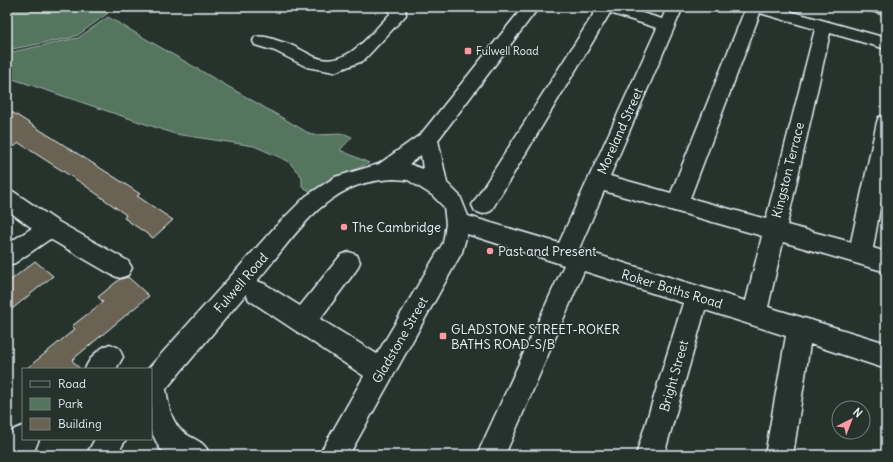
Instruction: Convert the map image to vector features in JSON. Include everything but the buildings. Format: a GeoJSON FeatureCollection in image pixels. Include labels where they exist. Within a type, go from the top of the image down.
{"type":"FeatureCollection","features":[{"type":"Feature","properties":{"kind":"street"},"geometry":{"type":"LineString","coordinates":[[261,41],[281,47],[313,63],[334,66],[357,57],[398,15],[397,7]]}},
{"type":"Feature","properties":{"kind":"street","name":"Fulwell Road"},"geometry":{"type":"LineString","coordinates":[[383,172],[428,139],[531,7]]}},
{"type":"Feature","properties":{"kind":"street"},"geometry":{"type":"LineString","coordinates":[[483,205],[606,7],[667,26]]}},
{"type":"Feature","properties":{"kind":"street","name":"Moreland Street"},"geometry":{"type":"LineString","coordinates":[[491,455],[571,257],[598,181],[675,7]]}},
{"type":"Feature","properties":{"kind":"street"},"geometry":{"type":"LineString","coordinates":[[677,204],[754,7]]}},
{"type":"Feature","properties":{"kind":"street"},"geometry":{"type":"LineString","coordinates":[[758,7],[886,44]]}},
{"type":"Feature","properties":{"kind":"street"},"geometry":{"type":"LineString","coordinates":[[874,7],[886,10]]}},
{"type":"Feature","properties":{"kind":"street","name":"Kingston Terrace"},"geometry":{"type":"LineString","coordinates":[[754,314],[773,230],[824,26]]}},
{"type":"Feature","properties":{"kind":"street"},"geometry":{"type":"LineString","coordinates":[[860,255],[886,122]]}},
{"type":"Feature","properties":{"kind":"street"},"geometry":{"type":"LineString","coordinates":[[428,139],[437,187]]}},
{"type":"Feature","properties":{"kind":"street","name":"Fulwell Road"},"geometry":{"type":"LineString","coordinates":[[152,385],[276,243],[313,203],[335,186],[383,172],[412,172],[437,187],[454,202],[458,222]]}},
{"type":"Feature","properties":{"kind":"street"},"geometry":{"type":"LineString","coordinates":[[598,181],[886,262]]}},
{"type":"Feature","properties":{"kind":"street"},"geometry":{"type":"LineString","coordinates":[[7,198],[49,228],[120,268]]}},
{"type":"Feature","properties":{"kind":"street","name":"Roker Baths Road"},"geometry":{"type":"LineString","coordinates":[[458,222],[886,356]]}},
{"type":"Feature","properties":{"kind":"street","name":"Gladstone Street"},"geometry":{"type":"LineString","coordinates":[[333,455],[454,246],[458,222]]}},
{"type":"Feature","properties":{"kind":"street"},"geometry":{"type":"LineString","coordinates":[[7,256],[49,228]]}},
{"type":"Feature","properties":{"kind":"street"},"geometry":{"type":"LineString","coordinates":[[304,321],[349,262]]}},
{"type":"Feature","properties":{"kind":"street"},"geometry":{"type":"LineString","coordinates":[[257,292],[381,372]]}},
{"type":"Feature","properties":{"kind":"street","name":"Bright Street"},"geometry":{"type":"LineString","coordinates":[[650,455],[697,297]]}},
{"type":"Feature","properties":{"kind":"street"},"geometry":{"type":"LineString","coordinates":[[778,455],[800,329]]}},
{"type":"Feature","properties":{"kind":"street"},"geometry":{"type":"LineString","coordinates":[[152,391],[156,413],[170,440],[196,455]]}},
{"type":"Feature","properties":{"kind":"street"},"geometry":{"type":"LineString","coordinates":[[8,455],[24,440]]}},
{"type":"Feature","properties":{"kind":"street"},"geometry":{"type":"LineString","coordinates":[[100,455],[111,440]]}},
{"type":"Feature","properties":{"kind":"green space"},"geometry":{"type":"Polygon","coordinates":[[[7,7],[98,7],[108,13],[78,35],[70,38],[7,50],[7,7]]]}},
{"type":"Feature","properties":{"kind":"green space"},"geometry":{"type":"Polygon","coordinates":[[[108,17],[312,135],[345,134],[352,137],[340,150],[369,163],[310,192],[302,186],[302,177],[288,161],[254,146],[175,134],[7,77],[7,53],[78,38],[108,17]]]}},
{"type":"Feature","properties":{"kind":"place","name":"Fulwell Road"},"geometry":{"type":"Point","coordinates":[468,51]}},
{"type":"Feature","properties":{"kind":"place","name":"The Cambridge"},"geometry":{"type":"Point","coordinates":[344,227]}},
{"type":"Feature","properties":{"kind":"place","name":"Past and Present"},"geometry":{"type":"Point","coordinates":[490,251]}},
{"type":"Feature","properties":{"kind":"place","name":"GLADSTONE STREET-ROKER BATHS ROAD-S/B"},"geometry":{"type":"Point","coordinates":[443,336]}}]}
